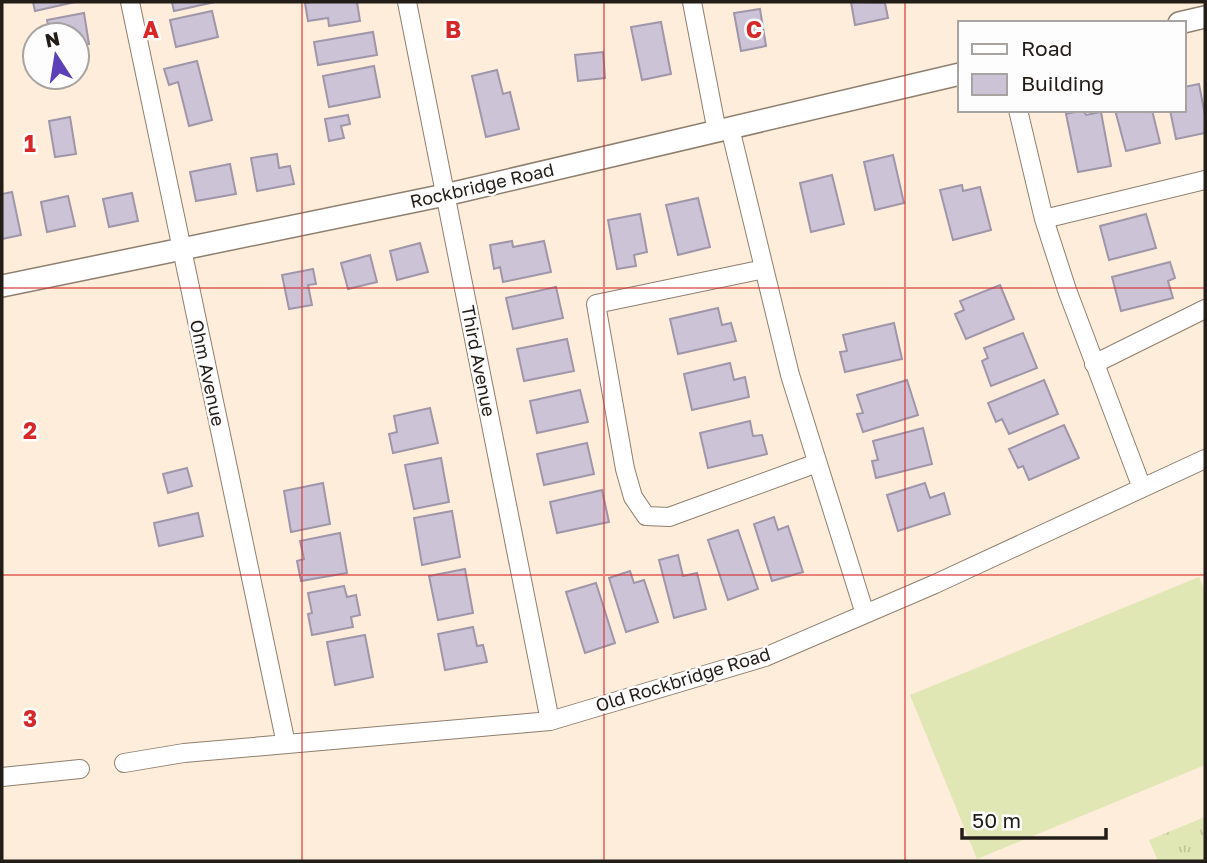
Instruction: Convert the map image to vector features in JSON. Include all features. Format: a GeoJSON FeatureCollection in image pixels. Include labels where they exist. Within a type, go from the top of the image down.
{"type":"FeatureCollection","features":[{"type":"Feature","properties":{"kind":"street","name":"Ohm Avenue"},"geometry":{"type":"LineString","coordinates":[[130,2],[286,744]]}},
{"type":"Feature","properties":{"kind":"street","name":"Third Avenue"},"geometry":{"type":"LineString","coordinates":[[407,2],[550,721]]}},
{"type":"Feature","properties":{"kind":"street"},"geometry":{"type":"LineString","coordinates":[[692,2],[723,130],[764,270],[790,375],[864,614]]}},
{"type":"Feature","properties":{"kind":"street"},"geometry":{"type":"LineString","coordinates":[[1186,21],[1205,17]]}},
{"type":"Feature","properties":{"kind":"street","name":"Rockbridge Road"},"geometry":{"type":"LineString","coordinates":[[2,286],[445,195],[958,74]]}},
{"type":"Feature","properties":{"kind":"street"},"geometry":{"type":"LineString","coordinates":[[1018,112],[1044,219],[1066,290],[1142,488]]}},
{"type":"Feature","properties":{"kind":"street"},"geometry":{"type":"LineString","coordinates":[[1044,219],[1205,180]]}},
{"type":"Feature","properties":{"kind":"street"},"geometry":{"type":"LineString","coordinates":[[764,270],[596,304],[625,470],[633,497],[646,516],[669,517],[817,463]]}},
{"type":"Feature","properties":{"kind":"street"},"geometry":{"type":"LineString","coordinates":[[1094,364],[1205,309]]}},
{"type":"Feature","properties":{"kind":"street","name":"Old Rockbridge Road"},"geometry":{"type":"LineString","coordinates":[[124,763],[184,752],[550,721],[765,657],[1205,459]]}},
{"type":"Feature","properties":{"kind":"street"},"geometry":{"type":"LineString","coordinates":[[2,777],[80,769]]}},
{"type":"Feature","properties":{"kind":"green space"},"geometry":{"type":"Polygon","coordinates":[[[1199,577],[1205,591],[1205,765],[977,859],[910,695],[1199,577]]]}},
{"type":"Feature","properties":{"kind":"green space"},"geometry":{"type":"Polygon","coordinates":[[[1205,817],[1205,861],[1158,861],[1149,840],[1205,817]]]}},
{"type":"Feature","properties":{"kind":"building"},"geometry":{"type":"Polygon","coordinates":[[[33,2],[75,2],[35,11],[33,2]]]}},
{"type":"Feature","properties":{"kind":"building"},"geometry":{"type":"Polygon","coordinates":[[[172,2],[215,2],[174,11],[172,2]]]}},
{"type":"Feature","properties":{"kind":"building"},"geometry":{"type":"Polygon","coordinates":[[[357,2],[360,21],[329,26],[328,18],[308,21],[305,3],[357,2]]]}},
{"type":"Feature","properties":{"kind":"building"},"geometry":{"type":"Polygon","coordinates":[[[851,2],[885,3],[888,18],[855,25],[851,2]]]}},
{"type":"Feature","properties":{"kind":"building"},"geometry":{"type":"Polygon","coordinates":[[[760,9],[766,46],[741,51],[734,13],[760,9]]]}},
{"type":"Feature","properties":{"kind":"building"},"geometry":{"type":"Polygon","coordinates":[[[212,11],[218,37],[176,47],[170,20],[212,11]]]}},
{"type":"Feature","properties":{"kind":"building"},"geometry":{"type":"Polygon","coordinates":[[[84,13],[85,21],[47,21],[84,13]]]}},
{"type":"Feature","properties":{"kind":"building"},"geometry":{"type":"Polygon","coordinates":[[[661,22],[671,74],[642,80],[631,27],[661,22]]]}},
{"type":"Feature","properties":{"kind":"building"},"geometry":{"type":"Polygon","coordinates":[[[373,32],[377,55],[318,65],[314,42],[373,32]]]}},
{"type":"Feature","properties":{"kind":"building"},"geometry":{"type":"Polygon","coordinates":[[[603,52],[605,78],[578,81],[575,55],[603,52]]]}},
{"type":"Feature","properties":{"kind":"building"},"geometry":{"type":"Polygon","coordinates":[[[197,61],[212,120],[189,126],[178,82],[169,85],[164,69],[197,61]]]}},
{"type":"Feature","properties":{"kind":"building"},"geometry":{"type":"Polygon","coordinates":[[[374,66],[380,97],[329,107],[323,76],[374,66]]]}},
{"type":"Feature","properties":{"kind":"building"},"geometry":{"type":"Polygon","coordinates":[[[497,70],[503,94],[510,92],[519,129],[486,137],[472,76],[497,70]]]}},
{"type":"Feature","properties":{"kind":"building"},"geometry":{"type":"Polygon","coordinates":[[[1199,84],[1205,115],[1205,133],[1176,139],[1170,112],[1186,112],[1186,87],[1199,84]]]}},
{"type":"Feature","properties":{"kind":"building"},"geometry":{"type":"Polygon","coordinates":[[[1084,112],[1086,115],[1101,112],[1111,166],[1078,172],[1066,114],[1084,112]]]}},
{"type":"Feature","properties":{"kind":"building"},"geometry":{"type":"Polygon","coordinates":[[[1116,112],[1152,112],[1160,143],[1126,151],[1116,112]]]}},
{"type":"Feature","properties":{"kind":"building"},"geometry":{"type":"Polygon","coordinates":[[[348,115],[350,124],[341,126],[344,138],[329,141],[325,119],[348,115]]]}},
{"type":"Feature","properties":{"kind":"building"},"geometry":{"type":"Polygon","coordinates":[[[70,117],[76,154],[55,157],[49,121],[70,117]]]}},
{"type":"Feature","properties":{"kind":"building"},"geometry":{"type":"Polygon","coordinates":[[[277,154],[279,168],[290,166],[294,184],[257,191],[251,158],[277,154]]]}},
{"type":"Feature","properties":{"kind":"building"},"geometry":{"type":"Polygon","coordinates":[[[893,155],[904,203],[875,210],[864,162],[893,155]]]}},
{"type":"Feature","properties":{"kind":"building"},"geometry":{"type":"Polygon","coordinates":[[[230,164],[236,194],[196,201],[190,172],[230,164]]]}},
{"type":"Feature","properties":{"kind":"building"},"geometry":{"type":"Polygon","coordinates":[[[832,175],[844,224],[811,232],[800,183],[832,175]]]}},
{"type":"Feature","properties":{"kind":"building"},"geometry":{"type":"Polygon","coordinates":[[[962,185],[963,191],[980,187],[991,230],[953,240],[940,190],[962,185]]]}},
{"type":"Feature","properties":{"kind":"building"},"geometry":{"type":"Polygon","coordinates":[[[12,192],[21,235],[2,239],[2,194],[12,192]]]}},
{"type":"Feature","properties":{"kind":"building"},"geometry":{"type":"Polygon","coordinates":[[[132,193],[138,221],[109,227],[103,199],[132,193]]]}},
{"type":"Feature","properties":{"kind":"building"},"geometry":{"type":"Polygon","coordinates":[[[68,196],[75,226],[47,232],[41,202],[68,196]]]}},
{"type":"Feature","properties":{"kind":"building"},"geometry":{"type":"Polygon","coordinates":[[[698,198],[710,247],[678,255],[666,205],[698,198]]]}},
{"type":"Feature","properties":{"kind":"building"},"geometry":{"type":"Polygon","coordinates":[[[640,214],[647,252],[634,255],[636,266],[617,269],[608,220],[640,214]]]}},
{"type":"Feature","properties":{"kind":"building"},"geometry":{"type":"Polygon","coordinates":[[[1146,214],[1156,248],[1109,260],[1100,226],[1146,214]]]}},
{"type":"Feature","properties":{"kind":"building"},"geometry":{"type":"Polygon","coordinates":[[[512,241],[513,247],[544,241],[551,272],[503,282],[500,267],[494,269],[490,245],[512,241]]]}},
{"type":"Feature","properties":{"kind":"building"},"geometry":{"type":"Polygon","coordinates":[[[420,243],[428,272],[397,280],[390,251],[420,243]]]}},
{"type":"Feature","properties":{"kind":"building"},"geometry":{"type":"Polygon","coordinates":[[[370,255],[377,282],[348,289],[341,263],[370,255]]]}},
{"type":"Feature","properties":{"kind":"building"},"geometry":{"type":"Polygon","coordinates":[[[1170,262],[1175,278],[1168,281],[1173,298],[1121,311],[1112,277],[1170,262]]]}},
{"type":"Feature","properties":{"kind":"building"},"geometry":{"type":"Polygon","coordinates":[[[313,269],[316,284],[308,285],[312,305],[289,309],[282,275],[313,269]]]}},
{"type":"Feature","properties":{"kind":"building"},"geometry":{"type":"Polygon","coordinates":[[[1000,285],[1014,319],[966,339],[955,314],[964,310],[960,301],[1000,285]]]}},
{"type":"Feature","properties":{"kind":"building"},"geometry":{"type":"Polygon","coordinates":[[[556,287],[563,318],[513,329],[506,298],[556,287]]]}},
{"type":"Feature","properties":{"kind":"building"},"geometry":{"type":"Polygon","coordinates":[[[718,308],[722,325],[731,323],[736,341],[678,354],[670,319],[718,308]]]}},
{"type":"Feature","properties":{"kind":"building"},"geometry":{"type":"Polygon","coordinates":[[[894,323],[902,359],[845,372],[840,352],[847,351],[843,335],[894,323]]]}},
{"type":"Feature","properties":{"kind":"building"},"geometry":{"type":"Polygon","coordinates":[[[1023,333],[1037,368],[991,386],[982,361],[988,358],[984,348],[1023,333]]]}},
{"type":"Feature","properties":{"kind":"building"},"geometry":{"type":"Polygon","coordinates":[[[567,339],[574,371],[524,381],[517,349],[567,339]]]}},
{"type":"Feature","properties":{"kind":"building"},"geometry":{"type":"Polygon","coordinates":[[[730,363],[734,380],[745,377],[749,397],[692,410],[684,374],[730,363]]]}},
{"type":"Feature","properties":{"kind":"building"},"geometry":{"type":"Polygon","coordinates":[[[907,380],[918,415],[863,432],[857,414],[863,413],[857,395],[907,380]]]}},
{"type":"Feature","properties":{"kind":"building"},"geometry":{"type":"Polygon","coordinates":[[[1044,380],[1058,414],[1009,434],[1002,419],[996,422],[988,403],[1044,380]]]}},
{"type":"Feature","properties":{"kind":"building"},"geometry":{"type":"Polygon","coordinates":[[[580,390],[588,422],[537,433],[530,401],[580,390]]]}},
{"type":"Feature","properties":{"kind":"building"},"geometry":{"type":"Polygon","coordinates":[[[430,408],[438,443],[393,453],[389,434],[397,432],[394,416],[430,408]]]}},
{"type":"Feature","properties":{"kind":"building"},"geometry":{"type":"Polygon","coordinates":[[[750,421],[753,436],[762,435],[767,454],[708,468],[700,433],[750,421]]]}},
{"type":"Feature","properties":{"kind":"building"},"geometry":{"type":"Polygon","coordinates":[[[1064,425],[1079,458],[1029,480],[1023,466],[1018,468],[1009,449],[1064,425]]]}},
{"type":"Feature","properties":{"kind":"building"},"geometry":{"type":"Polygon","coordinates":[[[923,428],[932,464],[876,478],[872,461],[878,460],[873,441],[923,428]]]}},
{"type":"Feature","properties":{"kind":"building"},"geometry":{"type":"Polygon","coordinates":[[[587,443],[594,474],[544,485],[537,454],[587,443]]]}},
{"type":"Feature","properties":{"kind":"building"},"geometry":{"type":"Polygon","coordinates":[[[441,458],[449,502],[414,509],[405,465],[441,458]]]}},
{"type":"Feature","properties":{"kind":"building"},"geometry":{"type":"Polygon","coordinates":[[[187,468],[192,486],[168,493],[163,474],[187,468]]]}},
{"type":"Feature","properties":{"kind":"building"},"geometry":{"type":"Polygon","coordinates":[[[323,483],[330,524],[291,532],[284,491],[323,483]]]}},
{"type":"Feature","properties":{"kind":"building"},"geometry":{"type":"Polygon","coordinates":[[[925,483],[930,498],[944,493],[950,514],[898,531],[887,495],[925,483]]]}},
{"type":"Feature","properties":{"kind":"building"},"geometry":{"type":"Polygon","coordinates":[[[602,490],[609,522],[557,533],[550,502],[602,490]]]}},
{"type":"Feature","properties":{"kind":"building"},"geometry":{"type":"Polygon","coordinates":[[[452,511],[460,557],[422,565],[414,518],[452,511]]]}},
{"type":"Feature","properties":{"kind":"building"},"geometry":{"type":"Polygon","coordinates":[[[198,513],[203,536],[159,546],[154,523],[198,513]]]}},
{"type":"Feature","properties":{"kind":"building"},"geometry":{"type":"Polygon","coordinates":[[[774,517],[778,530],[788,526],[803,572],[772,581],[754,524],[774,517]]]}},
{"type":"Feature","properties":{"kind":"building"},"geometry":{"type":"Polygon","coordinates":[[[738,530],[758,589],[728,600],[708,540],[738,530]]]}},
{"type":"Feature","properties":{"kind":"building"},"geometry":{"type":"Polygon","coordinates":[[[340,533],[347,573],[301,581],[297,561],[304,559],[300,541],[340,533]]]}},
{"type":"Feature","properties":{"kind":"building"},"geometry":{"type":"Polygon","coordinates":[[[678,555],[683,576],[697,573],[706,609],[674,618],[659,560],[678,555]]]}},
{"type":"Feature","properties":{"kind":"building"},"geometry":{"type":"Polygon","coordinates":[[[465,569],[473,613],[438,620],[429,576],[465,569]]]}},
{"type":"Feature","properties":{"kind":"building"},"geometry":{"type":"Polygon","coordinates":[[[630,571],[634,583],[644,580],[658,622],[626,632],[609,578],[630,571]]]}},
{"type":"Feature","properties":{"kind":"building"},"geometry":{"type":"Polygon","coordinates":[[[596,583],[615,643],[585,653],[566,592],[596,583]]]}},
{"type":"Feature","properties":{"kind":"building"},"geometry":{"type":"Polygon","coordinates":[[[344,586],[347,597],[356,595],[360,615],[351,617],[353,627],[312,635],[308,593],[344,586]]]}},
{"type":"Feature","properties":{"kind":"building"},"geometry":{"type":"Polygon","coordinates":[[[473,627],[477,646],[483,645],[487,662],[445,670],[438,634],[473,627]]]}},
{"type":"Feature","properties":{"kind":"building"},"geometry":{"type":"Polygon","coordinates":[[[365,635],[373,677],[335,685],[327,642],[365,635]]]}}]}
